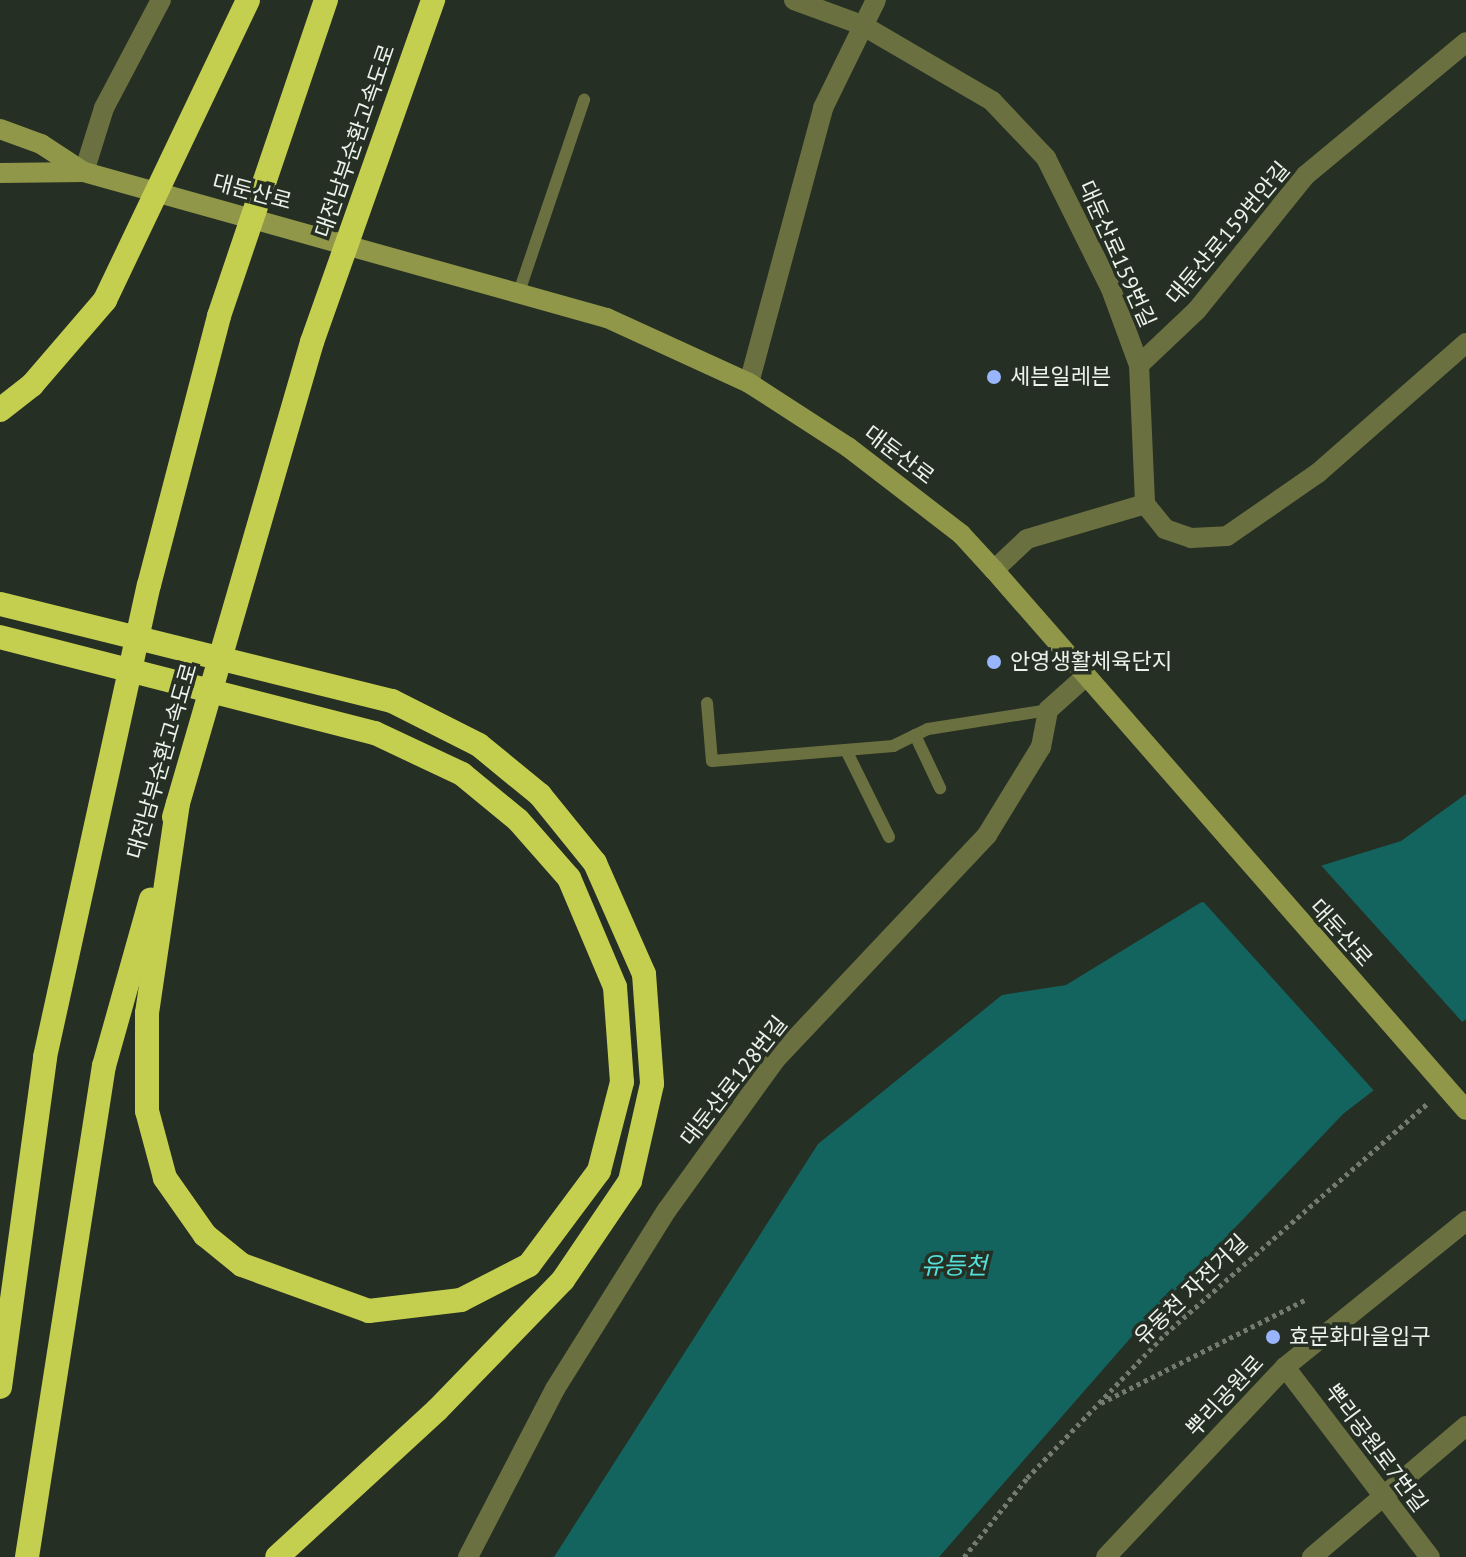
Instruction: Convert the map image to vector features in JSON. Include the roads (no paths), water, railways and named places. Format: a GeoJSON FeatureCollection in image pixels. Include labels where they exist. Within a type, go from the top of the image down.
{"type":"FeatureCollection","features":[{"type":"Feature","properties":{"kind":"highway"},"geometry":{"type":"LineString","coordinates":[[0,410],[32,385],[105,300],[248,0]]}},
{"type":"Feature","properties":{"kind":"highway","name":"대전남부순환고속도로"},"geometry":{"type":"LineString","coordinates":[[0,1387],[45,1057],[149,585],[219,316],[280,122],[326,0]]}},
{"type":"Feature","properties":{"kind":"highway","name":"대전남부순환고속도로"},"geometry":{"type":"LineString","coordinates":[[27,1557],[104,1066],[232,606],[312,342],[433,0]]}},
{"type":"Feature","properties":{"kind":"highway"},"geometry":{"type":"LineString","coordinates":[[0,604],[392,701],[479,745],[540,795],[595,863],[644,974],[652,1084],[630,1181],[563,1280],[277,1557]]}},
{"type":"Feature","properties":{"kind":"highway"},"geometry":{"type":"LineString","coordinates":[[0,637],[375,733],[462,774],[518,820],[569,878],[615,987],[622,1082],[599,1171],[529,1265],[461,1300],[369,1311],[242,1265],[205,1235],[165,1178],[147,1111],[147,1013],[178,803]]}},
{"type":"Feature","properties":{"kind":"main road","name":"대둔산로"},"geometry":{"type":"LineString","coordinates":[[0,129],[41,144],[84,172]]}},
{"type":"Feature","properties":{"kind":"main road","name":"대둔산로"},"geometry":{"type":"LineString","coordinates":[[0,173],[84,172],[520,289],[667,342],[749,383],[917,497],[994,570],[1127,728],[1466,1110]]}},
{"type":"Feature","properties":{"kind":"street"},"geometry":{"type":"LineString","coordinates":[[84,172],[104,108],[161,0]]}},
{"type":"Feature","properties":{"kind":"street","name":"대둔산로159번길"},"geometry":{"type":"LineString","coordinates":[[794,0],[862,25],[992,101],[1046,158],[1111,289],[1139,365],[1145,504]]}},
{"type":"Feature","properties":{"kind":"street"},"geometry":{"type":"LineString","coordinates":[[749,383],[823,108],[876,0]]}},
{"type":"Feature","properties":{"kind":"street","name":"대둔산로159번안길"},"geometry":{"type":"LineString","coordinates":[[1139,365],[1197,310],[1306,175],[1466,42]]}},
{"type":"Feature","properties":{"kind":"street"},"geometry":{"type":"LineString","coordinates":[[994,570],[1027,539],[1145,504],[1165,529],[1227,536],[1318,473],[1466,343]]}},
{"type":"Feature","properties":{"kind":"street"},"geometry":{"type":"LineString","coordinates":[[1048,710],[1086,676]]}},
{"type":"Feature","properties":{"kind":"street","name":"대둔산로128번길"},"geometry":{"type":"LineString","coordinates":[[468,1557],[555,1389],[667,1210],[776,1059],[987,835],[1041,747],[1048,710]]}},
{"type":"Feature","properties":{"kind":"street","name":"뿌리공원로"},"geometry":{"type":"LineString","coordinates":[[1106,1557],[1285,1367],[1466,1221]]}},
{"type":"Feature","properties":{"kind":"street","name":"뿌리공원로7번길"},"geometry":{"type":"LineString","coordinates":[[1285,1367],[1378,1495],[1430,1557]]}},
{"type":"Feature","properties":{"kind":"street"},"geometry":{"type":"LineString","coordinates":[[1312,1557],[1378,1495],[1466,1426]]}},
{"type":"Feature","properties":{"kind":"lane"},"geometry":{"type":"LineString","coordinates":[[520,289],[584,100]]}},
{"type":"Feature","properties":{"kind":"lane"},"geometry":{"type":"LineString","coordinates":[[707,703],[712,761],[893,746],[915,735],[1048,710]]}},
{"type":"Feature","properties":{"kind":"lane"},"geometry":{"type":"LineString","coordinates":[[915,735],[940,788]]}},
{"type":"Feature","properties":{"kind":"lane"},"geometry":{"type":"LineString","coordinates":[[846,750],[889,837]]}},
{"type":"Feature","properties":{"kind":"water","name":"유등천"},"geometry":{"type":"Polygon","coordinates":[[[1466,794],[1466,1019],[1343,1114],[1134,1334],[939,1557],[554,1557],[818,1144],[1002,995],[1066,985],[1200,903],[1401,841],[1466,794]]]}},
{"type":"Feature","properties":{"kind":"place","name":"세븐일레븐"},"geometry":{"type":"Point","coordinates":[994,377]}},
{"type":"Feature","properties":{"kind":"place","name":"안영생활체육단지"},"geometry":{"type":"Point","coordinates":[994,662]}},
{"type":"Feature","properties":{"kind":"place","name":"효문화마을입구"},"geometry":{"type":"Point","coordinates":[1273,1337]}}]}
